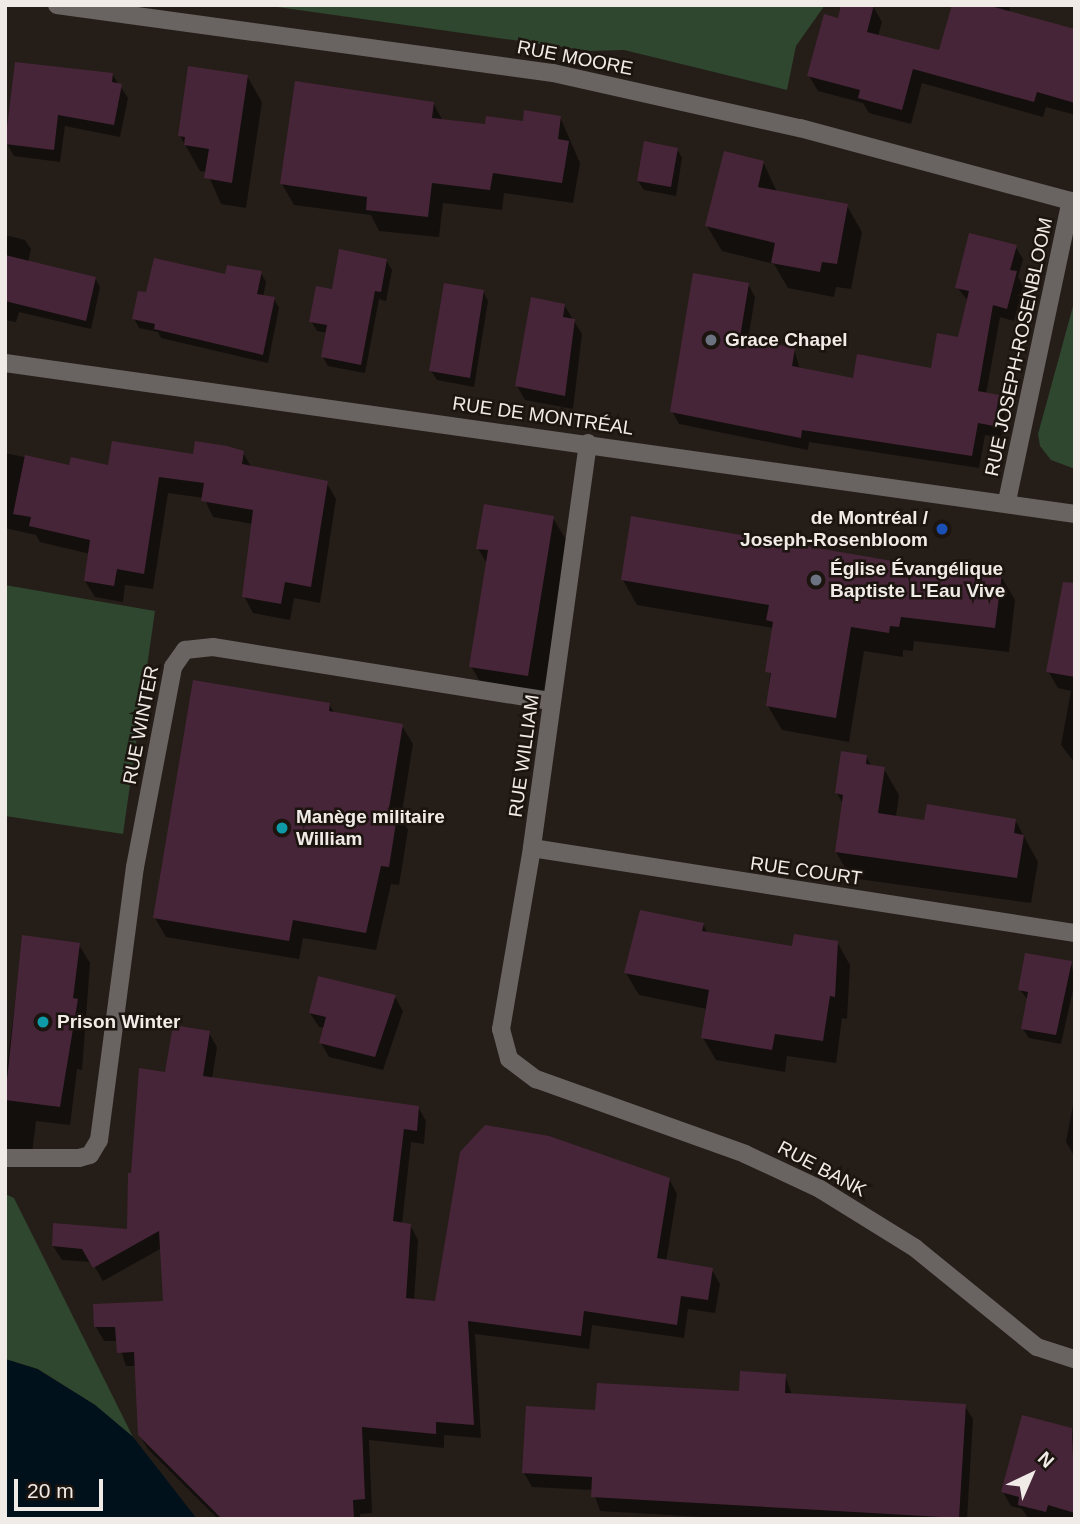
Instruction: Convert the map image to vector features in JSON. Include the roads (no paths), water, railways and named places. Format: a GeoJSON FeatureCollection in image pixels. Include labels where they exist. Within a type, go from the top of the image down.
{"type":"FeatureCollection","features":[{"type":"Feature","properties":{"kind":"street","name":"RUE MOORE"},"geometry":{"type":"LineString","coordinates":[[57,5],[553,73],[800,128],[1073,202]]}},
{"type":"Feature","properties":{"kind":"street","name":"RUE JOSEPH-ROSENBLOOM"},"geometry":{"type":"LineString","coordinates":[[1007,501],[1073,202]]}},
{"type":"Feature","properties":{"kind":"street","name":"RUE DE MONTRÉAL"},"geometry":{"type":"LineString","coordinates":[[5,363],[1007,501],[1075,514]]}},
{"type":"Feature","properties":{"kind":"street","name":"RUE WILLIAM"},"geometry":{"type":"LineString","coordinates":[[520,1069],[503,1045],[501,1029],[532,848],[588,443]]}},
{"type":"Feature","properties":{"kind":"street","name":"RUE WINTER"},"geometry":{"type":"LineString","coordinates":[[5,1158],[79,1158],[90,1155],[99,1140],[135,867],[177,656],[200,645],[552,701]]}},
{"type":"Feature","properties":{"kind":"street","name":"RUE COURT"},"geometry":{"type":"LineString","coordinates":[[532,848],[1075,933]]}},
{"type":"Feature","properties":{"kind":"street","name":"RUE BANK"},"geometry":{"type":"LineString","coordinates":[[520,1069],[745,1154],[810,1184],[915,1248],[1037,1347],[1075,1359]]}},
{"type":"Feature","properties":{"kind":"water"},"geometry":{"type":"Polygon","coordinates":[[[5,1359],[37,1369],[95,1405],[133,1437],[197,1519],[5,1519],[5,1359]]]}},
{"type":"Feature","properties":{"kind":"place","name":"Grace Chapel"},"geometry":{"type":"Point","coordinates":[711,340]}},
{"type":"Feature","properties":{"kind":"place","name":"de Montréal / Joseph-Rosenbloom"},"geometry":{"type":"Point","coordinates":[942,529]}},
{"type":"Feature","properties":{"kind":"place","name":"Église Évangélique Baptiste L'Eau Vive"},"geometry":{"type":"Point","coordinates":[816,580]}},
{"type":"Feature","properties":{"kind":"place","name":"Manège militaire William"},"geometry":{"type":"Point","coordinates":[282,828]}},
{"type":"Feature","properties":{"kind":"place","name":"Prison Winter"},"geometry":{"type":"Point","coordinates":[43,1022]}}]}
